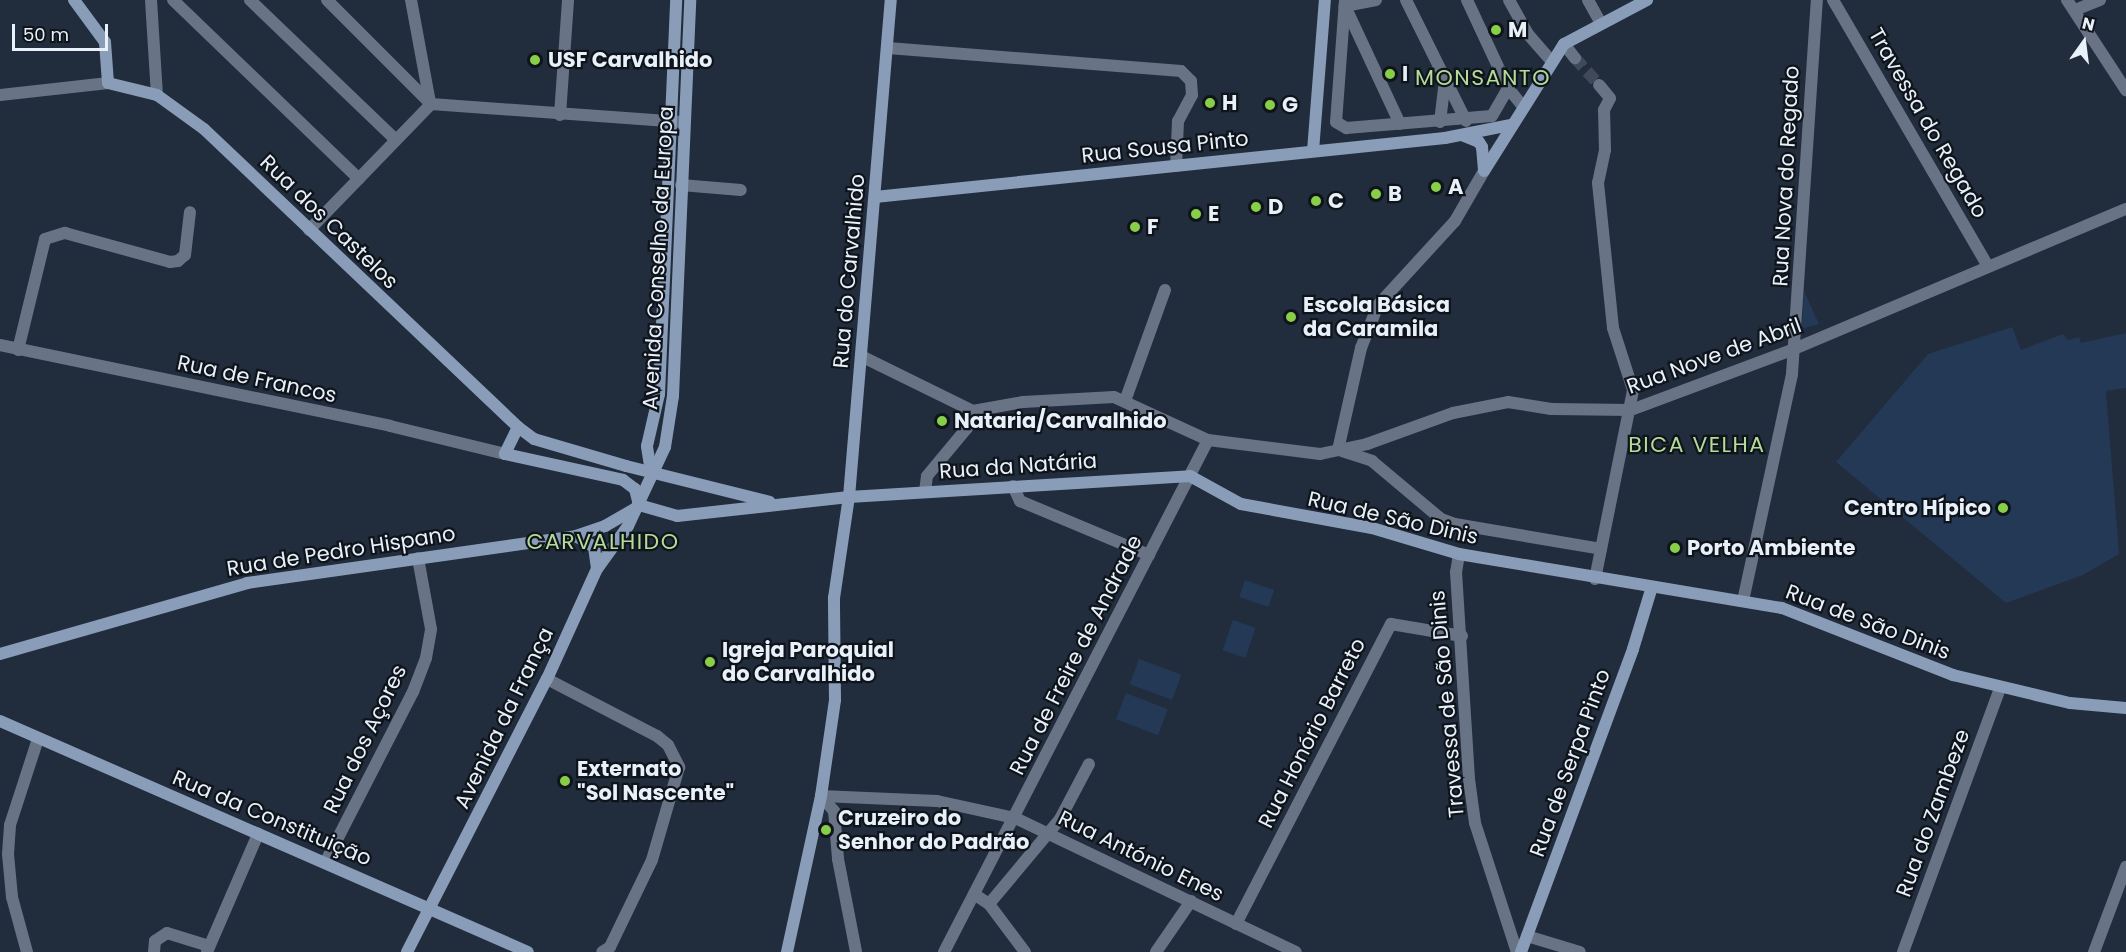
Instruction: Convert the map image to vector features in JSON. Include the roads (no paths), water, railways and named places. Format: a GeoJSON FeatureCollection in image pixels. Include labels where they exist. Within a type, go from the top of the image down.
{"type":"FeatureCollection","features":[{"type":"Feature","properties":{"kind":"street"},"geometry":{"type":"LineString","coordinates":[[74,0],[81,5],[105,42],[108,83]]}},
{"type":"Feature","properties":{"kind":"street"},"geometry":{"type":"LineString","coordinates":[[0,95],[108,83],[157,95],[151,0]]}},
{"type":"Feature","properties":{"kind":"street"},"geometry":{"type":"LineString","coordinates":[[173,0],[359,179]]}},
{"type":"Feature","properties":{"kind":"street"},"geometry":{"type":"LineString","coordinates":[[250,0],[396,141]]}},
{"type":"Feature","properties":{"kind":"street"},"geometry":{"type":"LineString","coordinates":[[327,0],[430,104],[684,122]]}},
{"type":"Feature","properties":{"kind":"street"},"geometry":{"type":"LineString","coordinates":[[411,0],[430,104]]}},
{"type":"Feature","properties":{"kind":"street"},"geometry":{"type":"LineString","coordinates":[[560,115],[568,0]]}},
{"type":"Feature","properties":{"kind":"street","name":"Avenida Conselho da Europa"},"geometry":{"type":"LineString","coordinates":[[651,472],[647,446],[659,394],[676,0]]}},
{"type":"Feature","properties":{"kind":"street","name":"Avenida Conselho da Europa"},"geometry":{"type":"LineString","coordinates":[[651,472],[665,447],[673,396],[690,0]]}},
{"type":"Feature","properties":{"kind":"street","name":"Rua do Carvalhido"},"geometry":{"type":"LineString","coordinates":[[787,952],[821,796],[835,700],[834,598],[849,497],[891,0]]}},
{"type":"Feature","properties":{"kind":"street"},"geometry":{"type":"LineString","coordinates":[[1313,151],[1325,0]]}},
{"type":"Feature","properties":{"kind":"street"},"geometry":{"type":"LineString","coordinates":[[1345,3],[1376,0]]}},
{"type":"Feature","properties":{"kind":"street"},"geometry":{"type":"LineString","coordinates":[[1406,0],[1466,121]]}},
{"type":"Feature","properties":{"kind":"street"},"geometry":{"type":"LineString","coordinates":[[1467,0],[1508,88],[1522,105]]}},
{"type":"Feature","properties":{"kind":"street"},"geometry":{"type":"LineString","coordinates":[[1509,0],[1527,33],[1550,59]]}},
{"type":"Feature","properties":{"kind":"street"},"geometry":{"type":"LineString","coordinates":[[1588,0],[1600,22]]}},
{"type":"Feature","properties":{"kind":"street","name":"Rua Nova do Regado"},"geometry":{"type":"LineString","coordinates":[[1743,601],[1794,349],[1817,0]]}},
{"type":"Feature","properties":{"kind":"street","name":"Travessa do Regado"},"geometry":{"type":"LineString","coordinates":[[1833,0],[1988,266]]}},
{"type":"Feature","properties":{"kind":"street"},"geometry":{"type":"LineString","coordinates":[[2100,0],[2071,5],[2126,90]]}},
{"type":"Feature","properties":{"kind":"street"},"geometry":{"type":"LineString","coordinates":[[1338,450],[1361,348],[1378,305],[1455,221],[1550,59],[1564,44],[1600,22],[1642,1]]}},
{"type":"Feature","properties":{"kind":"street"},"geometry":{"type":"LineString","coordinates":[[1345,3],[1400,124]]}},
{"type":"Feature","properties":{"kind":"street"},"geometry":{"type":"LineString","coordinates":[[1345,3],[1336,122],[1346,128],[1466,121],[1492,116],[1508,88]]}},
{"type":"Feature","properties":{"kind":"street"},"geometry":{"type":"LineString","coordinates":[[1564,44],[1575,58]]}},
{"type":"Feature","properties":{"kind":"street"},"geometry":{"type":"LineString","coordinates":[[888,48],[1181,71],[1191,81],[1192,95],[1178,121],[1176,166]]}},
{"type":"Feature","properties":{"kind":"street"},"geometry":{"type":"LineString","coordinates":[[1440,122],[1445,80]]}},
{"type":"Feature","properties":{"kind":"street"},"geometry":{"type":"LineString","coordinates":[[1595,579],[1631,410],[1633,390],[1613,328],[1598,183],[1605,150],[1604,110],[1610,98],[1599,85]]}},
{"type":"Feature","properties":{"kind":"street","name":"Rua dos Castelos"},"geometry":{"type":"LineString","coordinates":[[157,95],[204,129],[518,427],[534,439]]}},
{"type":"Feature","properties":{"kind":"street"},"geometry":{"type":"LineString","coordinates":[[309,230],[430,104]]}},
{"type":"Feature","properties":{"kind":"street","name":"Rua Sousa Pinto"},"geometry":{"type":"LineString","coordinates":[[875,197],[1460,136],[1510,125]]}},
{"type":"Feature","properties":{"kind":"street"},"geometry":{"type":"LineString","coordinates":[[1460,136],[1479,142],[1484,154],[1484,171]]}},
{"type":"Feature","properties":{"kind":"street"},"geometry":{"type":"LineString","coordinates":[[681,185],[741,190]]}},
{"type":"Feature","properties":{"kind":"street","name":"Rua Nove de Abril"},"geometry":{"type":"LineString","coordinates":[[974,411],[1054,399],[1107,397],[1125,401],[1208,440],[1320,454],[1367,444],[1458,411],[1508,402],[1551,409],[1631,410],[1794,349],[2126,209]]}},
{"type":"Feature","properties":{"kind":"street"},"geometry":{"type":"LineString","coordinates":[[18,350],[45,238],[65,233],[170,262],[178,261],[185,255],[190,212]]}},
{"type":"Feature","properties":{"kind":"street"},"geometry":{"type":"LineString","coordinates":[[1125,401],[1165,290]]}},
{"type":"Feature","properties":{"kind":"street","name":"Rua de Francos"},"geometry":{"type":"LineString","coordinates":[[0,345],[390,426],[505,454]]}},
{"type":"Feature","properties":{"kind":"street"},"geometry":{"type":"LineString","coordinates":[[861,356],[974,411],[967,428],[927,476],[925,492]]}},
{"type":"Feature","properties":{"kind":"street"},"geometry":{"type":"LineString","coordinates":[[518,427],[505,454],[623,480],[635,489],[639,505],[677,516],[730,512],[774,503]]}},
{"type":"Feature","properties":{"kind":"street"},"geometry":{"type":"LineString","coordinates":[[525,459],[527,446],[534,439],[774,503]]}},
{"type":"Feature","properties":{"kind":"street","name":"Rua de Freire de Andrade"},"geometry":{"type":"LineString","coordinates":[[944,952],[1208,440]]}},
{"type":"Feature","properties":{"kind":"street","name":"Rua de São Dinis"},"geometry":{"type":"LineString","coordinates":[[1338,450],[1372,461],[1441,519],[1601,549]]}},
{"type":"Feature","properties":{"kind":"street","name":"Avenida da França"},"geometry":{"type":"LineString","coordinates":[[407,952],[547,679],[597,568],[639,505],[651,472]]}},
{"type":"Feature","properties":{"kind":"street","name":"Rua de São Dinis"},"geometry":{"type":"LineString","coordinates":[[1190,476],[1241,504],[1372,528],[1459,554],[1595,579],[1782,608],[1953,675],[2070,703],[2126,708]]}},
{"type":"Feature","properties":{"kind":"street","name":"Rua da Natária"},"geometry":{"type":"LineString","coordinates":[[774,503],[1190,476]]}},
{"type":"Feature","properties":{"kind":"street"},"geometry":{"type":"LineString","coordinates":[[1013,486],[1020,501],[1149,555]]}},
{"type":"Feature","properties":{"kind":"street","name":"Rua de Pedro Hispano"},"geometry":{"type":"LineString","coordinates":[[4,654],[247,583],[576,536],[605,526],[639,505]]}},
{"type":"Feature","properties":{"kind":"street"},"geometry":{"type":"LineString","coordinates":[[576,536],[597,552],[597,568]]}},
{"type":"Feature","properties":{"kind":"street","name":"Travessa de São Dinis"},"geometry":{"type":"LineString","coordinates":[[1459,554],[1456,572],[1462,636],[1466,747],[1475,823],[1519,952]]}},
{"type":"Feature","properties":{"kind":"street","name":"Rua dos Açores"},"geometry":{"type":"LineString","coordinates":[[325,863],[413,692],[426,658],[431,629],[418,558]]}},
{"type":"Feature","properties":{"kind":"street","name":"Rua de Serpa Pinto"},"geometry":{"type":"LineString","coordinates":[[1519,952],[1527,936],[1633,649],[1652,587]]}},
{"type":"Feature","properties":{"kind":"street","name":"Rua Honório Barreto"},"geometry":{"type":"LineString","coordinates":[[1236,924],[1391,624],[1462,636]]}},
{"type":"Feature","properties":{"kind":"street"},"geometry":{"type":"LineString","coordinates":[[547,679],[657,736],[668,745],[679,767],[652,860],[610,946],[602,952]]}},
{"type":"Feature","properties":{"kind":"street","name":"Rua do Zambeze"},"geometry":{"type":"LineString","coordinates":[[1903,952],[2000,688]]}},
{"type":"Feature","properties":{"kind":"street","name":"Rua da Constituição"},"geometry":{"type":"LineString","coordinates":[[0,721],[528,952]]}},
{"type":"Feature","properties":{"kind":"street"},"geometry":{"type":"LineString","coordinates":[[27,952],[12,897],[4,854],[10,825],[38,739]]}},
{"type":"Feature","properties":{"kind":"street"},"geometry":{"type":"LineString","coordinates":[[989,904],[1049,834],[1089,764]]}},
{"type":"Feature","properties":{"kind":"street"},"geometry":{"type":"LineString","coordinates":[[821,796],[834,811],[838,859],[856,952]]}},
{"type":"Feature","properties":{"kind":"street","name":"Rua António Enes"},"geometry":{"type":"LineString","coordinates":[[821,796],[937,801],[1015,818],[1296,952]]}},
{"type":"Feature","properties":{"kind":"street"},"geometry":{"type":"LineString","coordinates":[[154,952],[155,941],[167,933],[208,949],[258,834]]}},
{"type":"Feature","properties":{"kind":"street"},"geometry":{"type":"LineString","coordinates":[[2094,952],[2126,867]]}},
{"type":"Feature","properties":{"kind":"street"},"geometry":{"type":"LineString","coordinates":[[974,894],[989,904],[1025,952]]}},
{"type":"Feature","properties":{"kind":"street"},"geometry":{"type":"LineString","coordinates":[[1156,952],[1191,901]]}},
{"type":"Feature","properties":{"kind":"street"},"geometry":{"type":"LineString","coordinates":[[1527,936],[1580,952]]}},
{"type":"Feature","properties":{"kind":"tunnel"},"geometry":{"type":"LineString","coordinates":[[1575,58],[1599,85]]}},
{"type":"Feature","properties":{"kind":"place","name":"M"},"geometry":{"type":"Point","coordinates":[1496,30]}},
{"type":"Feature","properties":{"kind":"place","name":"USF Carvalhido"},"geometry":{"type":"Point","coordinates":[535,60]}},
{"type":"Feature","properties":{"kind":"place","name":"I"},"geometry":{"type":"Point","coordinates":[1390,74]}},
{"type":"Feature","properties":{"kind":"place","name":"H"},"geometry":{"type":"Point","coordinates":[1210,103]}},
{"type":"Feature","properties":{"kind":"place","name":"G"},"geometry":{"type":"Point","coordinates":[1270,105]}},
{"type":"Feature","properties":{"kind":"place","name":"A"},"geometry":{"type":"Point","coordinates":[1436,187]}},
{"type":"Feature","properties":{"kind":"place","name":"B"},"geometry":{"type":"Point","coordinates":[1376,194]}},
{"type":"Feature","properties":{"kind":"place","name":"C"},"geometry":{"type":"Point","coordinates":[1316,201]}},
{"type":"Feature","properties":{"kind":"place","name":"D"},"geometry":{"type":"Point","coordinates":[1256,207]}},
{"type":"Feature","properties":{"kind":"place","name":"E"},"geometry":{"type":"Point","coordinates":[1196,214]}},
{"type":"Feature","properties":{"kind":"place","name":"F"},"geometry":{"type":"Point","coordinates":[1135,227]}},
{"type":"Feature","properties":{"kind":"place","name":"Escola Básica da Caramila"},"geometry":{"type":"Point","coordinates":[1291,317]}},
{"type":"Feature","properties":{"kind":"place","name":"Nataria/Carvalhido"},"geometry":{"type":"Point","coordinates":[942,421]}},
{"type":"Feature","properties":{"kind":"place","name":"Centro Hípico"},"geometry":{"type":"Point","coordinates":[2003,508]}},
{"type":"Feature","properties":{"kind":"place","name":"Porto Ambiente"},"geometry":{"type":"Point","coordinates":[1675,548]}},
{"type":"Feature","properties":{"kind":"place","name":"Igreja Paroquial do Carvalhido"},"geometry":{"type":"Point","coordinates":[710,662]}},
{"type":"Feature","properties":{"kind":"place","name":"Externato \"Sol Nascente\""},"geometry":{"type":"Point","coordinates":[565,781]}},
{"type":"Feature","properties":{"kind":"place","name":"Cruzeiro do Senhor do Padrão"},"geometry":{"type":"Point","coordinates":[826,830]}},
{"type":"Feature","properties":{"kind":"district","name":"MONSANTO"},"geometry":{"type":"Point","coordinates":[1483,78]}},
{"type":"Feature","properties":{"kind":"district","name":"BICA VELHA"},"geometry":{"type":"Point","coordinates":[1697,445]}},
{"type":"Feature","properties":{"kind":"district","name":"CARVALHIDO"},"geometry":{"type":"Point","coordinates":[603,542]}}]}
